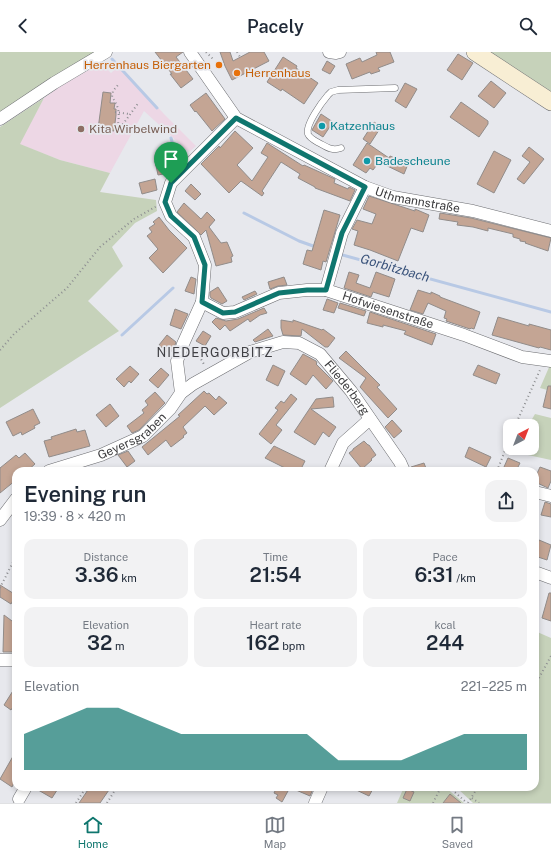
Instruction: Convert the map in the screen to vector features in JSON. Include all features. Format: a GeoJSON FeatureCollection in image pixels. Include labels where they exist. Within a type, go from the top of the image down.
{"type":"FeatureCollection","features":[{"type":"Feature","properties":{"kind":"main road"},"geometry":{"type":"LineString","coordinates":[[475,52],[551,102]]}},
{"type":"Feature","properties":{"kind":"street"},"geometry":{"type":"LineString","coordinates":[[0,119],[54,83],[106,52]]}},
{"type":"Feature","properties":{"kind":"street","name":"Uthmannstraße"},"geometry":{"type":"LineString","coordinates":[[190,52],[236,118],[365,187],[393,197],[474,211],[551,231]]}},
{"type":"Feature","properties":{"kind":"street"},"geometry":{"type":"LineString","coordinates":[[329,52],[340,52]]}},
{"type":"Feature","properties":{"kind":"street"},"geometry":{"type":"LineString","coordinates":[[181,393],[177,362],[183,344],[202,302],[205,265],[194,237],[171,216],[165,202],[171,183],[236,118]]}},
{"type":"Feature","properties":{"kind":"street"},"geometry":{"type":"LineString","coordinates":[[326,290],[342,233],[365,187]]}},
{"type":"Feature","properties":{"kind":"street","name":"Hofwiesenstraße"},"geometry":{"type":"LineString","coordinates":[[202,302],[223,313],[235,312],[279,293],[307,290],[326,290],[464,335],[522,357],[551,361]]}},
{"type":"Feature","properties":{"kind":"street","name":"Fliederberg"},"geometry":{"type":"LineString","coordinates":[[181,393],[193,384],[250,352],[283,342],[300,343],[320,354],[334,370],[351,391],[402,467]]}},
{"type":"Feature","properties":{"kind":"street","name":"Geyersgraben"},"geometry":{"type":"LineString","coordinates":[[62,467],[101,455],[143,436],[170,409],[181,393]]}},
{"type":"Feature","properties":{"kind":"street"},"geometry":{"type":"LineString","coordinates":[[332,467],[343,443],[370,419]]}},
{"type":"Feature","properties":{"kind":"street"},"geometry":{"type":"LineString","coordinates":[[539,493],[551,496]]}},
{"type":"Feature","properties":{"kind":"street"},"geometry":{"type":"LineString","coordinates":[[0,520],[12,504]]}},
{"type":"Feature","properties":{"kind":"street"},"geometry":{"type":"LineString","coordinates":[[539,574],[551,578]]}},
{"type":"Feature","properties":{"kind":"street"},"geometry":{"type":"LineString","coordinates":[[1,658],[12,659]]}},
{"type":"Feature","properties":{"kind":"street"},"geometry":{"type":"LineString","coordinates":[[19,799],[24,791]]}},
{"type":"Feature","properties":{"kind":"street"},"geometry":{"type":"LineString","coordinates":[[315,803],[320,791]]}},
{"type":"Feature","properties":{"kind":"lane"},"geometry":{"type":"LineString","coordinates":[[342,148],[332,150],[309,136],[308,132],[310,124],[328,95],[331,92],[338,90],[396,88]]}},
{"type":"Feature","properties":{"kind":"path"},"geometry":{"type":"LineString","coordinates":[[206,52],[214,60]]}},
{"type":"Feature","properties":{"kind":"path"},"geometry":{"type":"LineString","coordinates":[[237,52],[240,57]]}},
{"type":"Feature","properties":{"kind":"path"},"geometry":{"type":"LineString","coordinates":[[118,85],[112,91],[112,97],[117,104],[119,113],[117,132],[139,102]]}},
{"type":"Feature","properties":{"kind":"path"},"geometry":{"type":"LineString","coordinates":[[115,112],[129,114]]}},
{"type":"Feature","properties":{"kind":"path"},"geometry":{"type":"LineString","coordinates":[[0,350],[14,334],[67,288],[100,246],[134,219],[165,202]]}},
{"type":"Feature","properties":{"kind":"path"},"geometry":{"type":"LineString","coordinates":[[190,352],[202,359],[209,375]]}},
{"type":"Feature","properties":{"kind":"path"},"geometry":{"type":"LineString","coordinates":[[518,419],[539,371]]}},
{"type":"Feature","properties":{"kind":"path"},"geometry":{"type":"LineString","coordinates":[[499,467],[503,455]]}},
{"type":"Feature","properties":{"kind":"path"},"geometry":{"type":"LineString","coordinates":[[0,588],[12,564]]}},
{"type":"Feature","properties":{"kind":"path"},"geometry":{"type":"LineString","coordinates":[[539,678],[551,656]]}},
{"type":"Feature","properties":{"kind":"path"},"geometry":{"type":"LineString","coordinates":[[76,803],[85,791]]}},
{"type":"Feature","properties":{"kind":"path"},"geometry":{"type":"LineString","coordinates":[[107,803],[114,791]]}},
{"type":"Feature","properties":{"kind":"path"},"geometry":{"type":"LineString","coordinates":[[433,803],[439,791]]}},
{"type":"Feature","properties":{"kind":"path"},"geometry":{"type":"LineString","coordinates":[[454,791],[468,803],[476,791]]}},
{"type":"Feature","properties":{"kind":"path"},"geometry":{"type":"LineString","coordinates":[[472,798],[479,803]]}},
{"type":"Feature","properties":{"kind":"shaded area","name":"Kita Wirbelwind"},"geometry":{"type":"Polygon","coordinates":[[[101,63],[111,73],[119,66],[196,146],[189,152],[144,111],[110,173],[60,160],[19,144],[44,98],[61,86],[101,63]]]}},
{"type":"Feature","properties":{"kind":"green space"},"geometry":{"type":"Polygon","coordinates":[[[0,52],[96,52],[0,112],[0,52]]]}},
{"type":"Feature","properties":{"kind":"green space"},"geometry":{"type":"Polygon","coordinates":[[[488,52],[551,52],[551,94],[488,52]]]}},
{"type":"Feature","properties":{"kind":"green space"},"geometry":{"type":"Polygon","coordinates":[[[44,98],[20,144],[60,160],[110,173],[100,192],[156,200],[157,211],[135,223],[112,247],[123,266],[88,301],[119,331],[0,408],[0,127],[44,98]]]}},
{"type":"Feature","properties":{"kind":"green space"},"geometry":{"type":"Polygon","coordinates":[[[551,365],[551,391],[540,388],[551,365]]]}},
{"type":"Feature","properties":{"kind":"green space"},"geometry":{"type":"Polygon","coordinates":[[[535,414],[551,418],[551,460],[528,455],[539,455],[539,419],[532,419],[535,414]]]}},
{"type":"Feature","properties":{"kind":"green space"},"geometry":{"type":"Polygon","coordinates":[[[539,633],[551,638],[551,803],[473,803],[460,791],[539,791],[539,633]]]}},
{"type":"Feature","properties":{"kind":"green space"},"geometry":{"type":"Polygon","coordinates":[[[402,791],[450,791],[464,803],[397,803],[402,791]]]}},
{"type":"Feature","properties":{"kind":"building"},"geometry":{"type":"Polygon","coordinates":[[[155,52],[183,52],[176,57],[193,79],[181,88],[155,52]]]}},
{"type":"Feature","properties":{"kind":"building","name":"Herrenhaus"},"geometry":{"type":"Polygon","coordinates":[[[220,52],[230,52],[233,61],[250,52],[264,52],[269,61],[232,80],[220,52]]]}},
{"type":"Feature","properties":{"kind":"building"},"geometry":{"type":"Polygon","coordinates":[[[376,52],[390,52],[394,62],[378,68],[380,71],[371,74],[370,72],[352,79],[346,64],[360,58],[362,62],[377,55],[376,52]]]}},
{"type":"Feature","properties":{"kind":"building"},"geometry":{"type":"Polygon","coordinates":[[[458,54],[473,63],[462,80],[447,70],[458,54]]]}},
{"type":"Feature","properties":{"kind":"building"},"geometry":{"type":"Polygon","coordinates":[[[283,57],[318,83],[304,104],[282,89],[281,91],[267,82],[283,57]]]}},
{"type":"Feature","properties":{"kind":"building"},"geometry":{"type":"Polygon","coordinates":[[[327,61],[335,66],[330,74],[322,70],[327,61]]]}},
{"type":"Feature","properties":{"kind":"building"},"geometry":{"type":"Polygon","coordinates":[[[491,81],[506,93],[494,108],[478,96],[491,81]]]}},
{"type":"Feature","properties":{"kind":"building"},"geometry":{"type":"Polygon","coordinates":[[[405,83],[417,89],[406,108],[395,101],[405,83]]]}},
{"type":"Feature","properties":{"kind":"building"},"geometry":{"type":"Polygon","coordinates":[[[103,92],[111,93],[110,103],[115,103],[114,109],[116,109],[116,115],[114,131],[98,129],[103,92]]]}},
{"type":"Feature","properties":{"kind":"building"},"geometry":{"type":"Polygon","coordinates":[[[206,93],[225,119],[212,131],[190,105],[206,93]]]}},
{"type":"Feature","properties":{"kind":"building"},"geometry":{"type":"Polygon","coordinates":[[[461,102],[488,121],[488,124],[479,137],[450,117],[461,102]]]}},
{"type":"Feature","properties":{"kind":"building","name":"Katzenhaus"},"geometry":{"type":"Polygon","coordinates":[[[321,114],[333,122],[323,137],[312,130],[321,114]]]}},
{"type":"Feature","properties":{"kind":"building"},"geometry":{"type":"Polygon","coordinates":[[[374,122],[381,127],[370,144],[363,139],[374,122]]]}},
{"type":"Feature","properties":{"kind":"building"},"geometry":{"type":"Polygon","coordinates":[[[235,131],[253,148],[237,165],[252,181],[268,157],[261,153],[267,143],[303,166],[304,165],[335,179],[334,183],[348,189],[349,187],[355,190],[350,201],[315,188],[298,178],[300,174],[281,162],[262,191],[264,193],[262,196],[241,181],[229,193],[201,164],[219,146],[220,148],[235,131]]]}},
{"type":"Feature","properties":{"kind":"building","name":"Badescheune"},"geometry":{"type":"Polygon","coordinates":[[[367,143],[389,158],[390,156],[408,164],[404,174],[379,162],[373,170],[370,168],[366,173],[353,165],[367,143]]]}},
{"type":"Feature","properties":{"kind":"building"},"geometry":{"type":"Polygon","coordinates":[[[529,147],[544,159],[524,184],[517,179],[530,162],[522,156],[529,147]]]}},
{"type":"Feature","properties":{"kind":"building"},"geometry":{"type":"Polygon","coordinates":[[[494,151],[511,160],[494,193],[477,184],[494,151]]]}},
{"type":"Feature","properties":{"kind":"building"},"geometry":{"type":"Polygon","coordinates":[[[166,159],[169,173],[158,175],[155,161],[166,159]]]}},
{"type":"Feature","properties":{"kind":"building"},"geometry":{"type":"Polygon","coordinates":[[[155,179],[157,190],[142,194],[139,183],[155,179]]]}},
{"type":"Feature","properties":{"kind":"building"},"geometry":{"type":"Polygon","coordinates":[[[191,184],[201,194],[195,200],[185,191],[191,184]]]}},
{"type":"Feature","properties":{"kind":"building"},"geometry":{"type":"Polygon","coordinates":[[[369,196],[415,211],[415,209],[429,215],[423,232],[411,228],[398,261],[354,245],[358,231],[352,229],[357,220],[372,224],[376,214],[363,209],[369,196]]]}},
{"type":"Feature","properties":{"kind":"building"},"geometry":{"type":"Polygon","coordinates":[[[184,203],[201,219],[207,212],[215,220],[209,227],[221,243],[227,242],[233,256],[231,257],[232,262],[216,266],[206,230],[201,235],[177,212],[184,203]]]}},
{"type":"Feature","properties":{"kind":"building"},"geometry":{"type":"Polygon","coordinates":[[[324,210],[340,215],[326,262],[323,261],[321,270],[303,264],[307,250],[312,251],[324,210]]]}},
{"type":"Feature","properties":{"kind":"building"},"geometry":{"type":"Polygon","coordinates":[[[440,213],[471,218],[551,238],[548,251],[520,241],[520,239],[513,237],[513,234],[488,228],[488,231],[457,225],[458,222],[439,219],[440,213]]]}},
{"type":"Feature","properties":{"kind":"building"},"geometry":{"type":"Polygon","coordinates":[[[159,217],[169,230],[187,248],[163,273],[149,258],[158,249],[147,236],[152,232],[149,228],[155,224],[153,222],[159,217]]]}},
{"type":"Feature","properties":{"kind":"building"},"geometry":{"type":"Polygon","coordinates":[[[349,272],[359,275],[356,283],[370,288],[376,272],[395,279],[389,297],[373,292],[371,297],[344,288],[349,272]]]}},
{"type":"Feature","properties":{"kind":"building"},"geometry":{"type":"Polygon","coordinates":[[[191,277],[196,279],[194,294],[185,291],[191,277]]]}},
{"type":"Feature","properties":{"kind":"building"},"geometry":{"type":"Polygon","coordinates":[[[284,277],[287,285],[270,289],[268,282],[284,277]]]}},
{"type":"Feature","properties":{"kind":"building"},"geometry":{"type":"Polygon","coordinates":[[[218,287],[227,301],[222,304],[210,296],[210,292],[218,287]]]}},
{"type":"Feature","properties":{"kind":"building"},"geometry":{"type":"Polygon","coordinates":[[[418,290],[431,294],[431,292],[440,297],[480,312],[474,329],[446,321],[447,319],[444,318],[446,311],[428,303],[423,314],[410,310],[418,290]]]}},
{"type":"Feature","properties":{"kind":"building"},"geometry":{"type":"Polygon","coordinates":[[[255,291],[257,294],[244,300],[242,297],[255,291]]]}},
{"type":"Feature","properties":{"kind":"building"},"geometry":{"type":"Polygon","coordinates":[[[327,299],[338,303],[334,313],[323,310],[327,299]]]}},
{"type":"Feature","properties":{"kind":"building"},"geometry":{"type":"Polygon","coordinates":[[[340,303],[366,311],[364,316],[338,308],[340,303]]]}},
{"type":"Feature","properties":{"kind":"building"},"geometry":{"type":"Polygon","coordinates":[[[264,308],[267,313],[260,315],[250,322],[248,319],[230,331],[225,325],[220,330],[212,322],[216,318],[226,321],[238,319],[264,308]]]}},
{"type":"Feature","properties":{"kind":"building"},"geometry":{"type":"Polygon","coordinates":[[[175,309],[188,314],[181,329],[170,325],[175,309]]]}},
{"type":"Feature","properties":{"kind":"building"},"geometry":{"type":"Polygon","coordinates":[[[370,312],[436,334],[432,345],[404,334],[406,331],[383,325],[383,327],[367,323],[370,312]]]}},
{"type":"Feature","properties":{"kind":"building"},"geometry":{"type":"Polygon","coordinates":[[[498,317],[529,326],[529,324],[551,330],[551,350],[492,335],[498,317]]]}},
{"type":"Feature","properties":{"kind":"building"},"geometry":{"type":"Polygon","coordinates":[[[281,320],[293,322],[293,320],[322,330],[323,329],[335,338],[328,347],[325,347],[302,329],[301,336],[283,335],[281,320]]]}},
{"type":"Feature","properties":{"kind":"building"},"geometry":{"type":"Polygon","coordinates":[[[268,329],[273,336],[255,342],[253,340],[268,329]]]}},
{"type":"Feature","properties":{"kind":"building"},"geometry":{"type":"Polygon","coordinates":[[[203,331],[211,336],[205,346],[196,341],[203,331]]]}},
{"type":"Feature","properties":{"kind":"building"},"geometry":{"type":"Polygon","coordinates":[[[167,335],[176,342],[174,348],[169,354],[159,345],[167,335]]]}},
{"type":"Feature","properties":{"kind":"building"},"geometry":{"type":"Polygon","coordinates":[[[346,351],[380,385],[377,387],[397,409],[388,418],[360,387],[366,378],[339,358],[346,351]]]}},
{"type":"Feature","properties":{"kind":"building"},"geometry":{"type":"Polygon","coordinates":[[[303,354],[316,361],[316,364],[333,381],[326,389],[313,375],[306,385],[290,374],[303,354]]]}},
{"type":"Feature","properties":{"kind":"building"},"geometry":{"type":"Polygon","coordinates":[[[273,365],[285,371],[278,386],[266,380],[273,365]]]}},
{"type":"Feature","properties":{"kind":"building"},"geometry":{"type":"Polygon","coordinates":[[[478,365],[500,374],[496,384],[473,375],[478,365]]]}},
{"type":"Feature","properties":{"kind":"building"},"geometry":{"type":"Polygon","coordinates":[[[130,366],[139,374],[131,383],[129,381],[124,387],[116,379],[130,366]]]}},
{"type":"Feature","properties":{"kind":"building"},"geometry":{"type":"Polygon","coordinates":[[[161,368],[169,375],[158,388],[149,380],[161,368]]]}},
{"type":"Feature","properties":{"kind":"building"},"geometry":{"type":"Polygon","coordinates":[[[548,386],[551,386],[551,409],[543,407],[548,386]]]}},
{"type":"Feature","properties":{"kind":"building"},"geometry":{"type":"Polygon","coordinates":[[[204,391],[207,394],[209,393],[216,400],[219,396],[227,403],[214,415],[205,406],[183,427],[187,433],[183,436],[184,437],[171,447],[166,440],[148,455],[142,447],[180,416],[178,415],[204,391]]]}},
{"type":"Feature","properties":{"kind":"building"},"geometry":{"type":"Polygon","coordinates":[[[155,392],[165,403],[139,430],[132,433],[127,426],[144,413],[142,410],[148,405],[145,401],[155,392]]]}},
{"type":"Feature","properties":{"kind":"building"},"geometry":{"type":"Polygon","coordinates":[[[291,394],[297,399],[276,425],[282,430],[271,444],[259,434],[278,410],[275,408],[281,401],[284,403],[291,394]]]}},
{"type":"Feature","properties":{"kind":"building"},"geometry":{"type":"Polygon","coordinates":[[[333,397],[334,407],[311,409],[336,427],[329,437],[323,432],[315,445],[294,432],[316,399],[333,397]]]}},
{"type":"Feature","properties":{"kind":"building"},"geometry":{"type":"Polygon","coordinates":[[[110,404],[119,416],[106,427],[96,415],[110,404]]]}},
{"type":"Feature","properties":{"kind":"building"},"geometry":{"type":"Polygon","coordinates":[[[33,409],[40,423],[34,426],[35,428],[22,435],[21,432],[13,436],[6,422],[33,409]]]}},
{"type":"Feature","properties":{"kind":"building"},"geometry":{"type":"Polygon","coordinates":[[[392,420],[402,431],[394,438],[385,427],[392,420]]]}},
{"type":"Feature","properties":{"kind":"building"},"geometry":{"type":"Polygon","coordinates":[[[76,429],[77,432],[85,430],[90,446],[49,457],[44,441],[52,439],[51,437],[76,429]]]}},
{"type":"Feature","properties":{"kind":"building"},"geometry":{"type":"Polygon","coordinates":[[[364,441],[376,455],[364,467],[360,467],[349,453],[364,441]]]}},
{"type":"Feature","properties":{"kind":"building"},"geometry":{"type":"Polygon","coordinates":[[[274,446],[305,461],[302,467],[283,467],[265,458],[274,446]]]}},
{"type":"Feature","properties":{"kind":"building"},"geometry":{"type":"Polygon","coordinates":[[[469,447],[491,457],[486,467],[465,457],[469,447]]]}},
{"type":"Feature","properties":{"kind":"building"},"geometry":{"type":"Polygon","coordinates":[[[128,451],[135,461],[127,467],[118,455],[128,451]]]}},
{"type":"Feature","properties":{"kind":"building"},"geometry":{"type":"Polygon","coordinates":[[[25,453],[35,464],[32,467],[12,467],[12,483],[0,493],[0,468],[16,455],[19,458],[25,453]]]}},
{"type":"Feature","properties":{"kind":"building"},"geometry":{"type":"Polygon","coordinates":[[[508,458],[520,463],[518,467],[504,467],[508,458]]]}},
{"type":"Feature","properties":{"kind":"building"},"geometry":{"type":"Polygon","coordinates":[[[424,463],[426,467],[411,467],[424,463]]]}},
{"type":"Feature","properties":{"kind":"building"},"geometry":{"type":"Polygon","coordinates":[[[540,467],[551,471],[551,481],[548,488],[539,484],[540,467]]]}},
{"type":"Feature","properties":{"kind":"building"},"geometry":{"type":"Polygon","coordinates":[[[545,502],[551,504],[551,517],[541,515],[545,502]]]}},
{"type":"Feature","properties":{"kind":"building"},"geometry":{"type":"Polygon","coordinates":[[[539,540],[551,545],[547,560],[539,557],[539,540]]]}},
{"type":"Feature","properties":{"kind":"building"},"geometry":{"type":"Polygon","coordinates":[[[0,585],[12,592],[12,602],[11,604],[0,597],[0,585]]]}},
{"type":"Feature","properties":{"kind":"building"},"geometry":{"type":"Polygon","coordinates":[[[549,593],[551,593],[551,621],[542,618],[549,593]]]}},
{"type":"Feature","properties":{"kind":"building"},"geometry":{"type":"Polygon","coordinates":[[[4,615],[12,621],[12,652],[3,652],[4,615]]]}},
{"type":"Feature","properties":{"kind":"building"},"geometry":{"type":"Polygon","coordinates":[[[12,692],[11,710],[4,705],[12,692]]]}},
{"type":"Feature","properties":{"kind":"building"},"geometry":{"type":"Polygon","coordinates":[[[12,758],[12,787],[0,779],[12,758]]]}},
{"type":"Feature","properties":{"kind":"building"},"geometry":{"type":"Polygon","coordinates":[[[40,791],[56,791],[52,798],[40,791]]]}},
{"type":"Feature","properties":{"kind":"building"},"geometry":{"type":"Polygon","coordinates":[[[87,791],[108,791],[100,803],[79,803],[87,791]]]}},
{"type":"Feature","properties":{"kind":"building"},"geometry":{"type":"Polygon","coordinates":[[[275,791],[288,791],[282,802],[276,798],[278,795],[274,793],[275,791]]]}},
{"type":"Feature","properties":{"kind":"building"},"geometry":{"type":"Polygon","coordinates":[[[298,791],[312,791],[310,796],[298,791]]]}},
{"type":"Feature","properties":{"kind":"building"},"geometry":{"type":"Polygon","coordinates":[[[358,791],[372,791],[369,796],[358,791]]]}},
{"type":"Feature","properties":{"kind":"building"},"geometry":{"type":"Polygon","coordinates":[[[406,791],[414,792],[410,801],[403,798],[406,791]]]}},
{"type":"Feature","properties":{"kind":"building"},"geometry":{"type":"Polygon","coordinates":[[[450,794],[461,803],[443,803],[450,794]]]}},
{"type":"Feature","properties":{"kind":"waterway","name":"Gorbitzbach"},"geometry":{"type":"LineString","coordinates":[[112,59],[157,108]]}},
{"type":"Feature","properties":{"kind":"waterway","name":"Gorbitzbach"},"geometry":{"type":"LineString","coordinates":[[171,138],[178,163]]}},
{"type":"Feature","properties":{"kind":"waterway","name":"Gorbitzbach"},"geometry":{"type":"LineString","coordinates":[[244,213],[299,241],[316,247]]}},
{"type":"Feature","properties":{"kind":"waterway","name":"Gorbitzbach"},"geometry":{"type":"LineString","coordinates":[[339,254],[551,312]]}},
{"type":"Feature","properties":{"kind":"waterway","name":"Geyersgraben"},"geometry":{"type":"LineString","coordinates":[[122,335],[173,288]]}},
{"type":"Feature","properties":{"kind":"place","name":"Herrenhaus Biergarten"},"geometry":{"type":"Point","coordinates":[219,65]}},
{"type":"Feature","properties":{"kind":"place","name":"Herrenhaus"},"geometry":{"type":"Point","coordinates":[237,73]}},
{"type":"Feature","properties":{"kind":"place","name":"Katzenhaus"},"geometry":{"type":"Point","coordinates":[322,126]}},
{"type":"Feature","properties":{"kind":"place","name":"Kita Wirbelwind"},"geometry":{"type":"Point","coordinates":[81,129]}},
{"type":"Feature","properties":{"kind":"place","name":"Badescheune"},"geometry":{"type":"Point","coordinates":[367,161]}},
{"type":"Feature","properties":{"kind":"district","name":"NIEDERGORBITZ"},"geometry":{"type":"Point","coordinates":[215,352]}},
{"type":"Feature","properties":{"kind":"route"},"geometry":{"type":"LineString","coordinates":[[236,118],[365,187],[342,233],[326,290],[307,290],[279,293],[235,312],[223,313],[202,302],[205,265],[194,237],[171,216],[165,202],[171,183],[236,118]]}}]}
